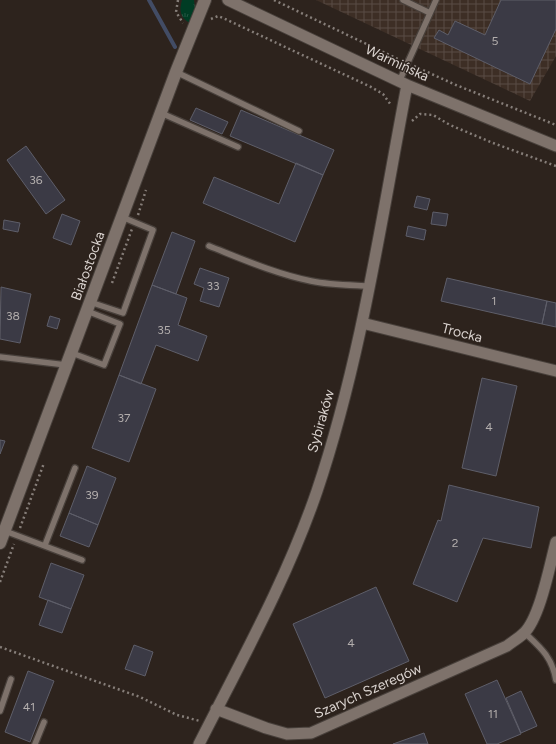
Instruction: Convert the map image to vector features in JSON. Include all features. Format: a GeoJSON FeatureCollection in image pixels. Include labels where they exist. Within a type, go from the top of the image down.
{"type":"FeatureCollection","features":[{"type":"Feature","properties":{"kind":"street","name":"Białostocka"},"geometry":{"type":"LineString","coordinates":[[0,543],[176,72],[205,0]]}},
{"type":"Feature","properties":{"kind":"street","name":"Warmińska"},"geometry":{"type":"LineString","coordinates":[[228,0],[404,83],[556,146]]}},
{"type":"Feature","properties":{"kind":"street","name":"Sybiraków"},"geometry":{"type":"LineString","coordinates":[[199,744],[282,580],[301,535],[317,491],[341,412],[362,323],[404,83]]}},
{"type":"Feature","properties":{"kind":"street","name":"Trocka"},"geometry":{"type":"LineString","coordinates":[[362,323],[556,371]]}},
{"type":"Feature","properties":{"kind":"street","name":"Szarych Szeregów"},"geometry":{"type":"LineString","coordinates":[[216,709],[266,728],[287,734],[311,733],[506,646],[525,632],[542,596],[556,542]]}},
{"type":"Feature","properties":{"kind":"lane"},"geometry":{"type":"LineString","coordinates":[[403,0],[430,13]]}},
{"type":"Feature","properties":{"kind":"lane"},"geometry":{"type":"LineString","coordinates":[[404,83],[408,63],[436,0]]}},
{"type":"Feature","properties":{"kind":"lane"},"geometry":{"type":"LineString","coordinates":[[176,72],[299,131]]}},
{"type":"Feature","properties":{"kind":"lane"},"geometry":{"type":"LineString","coordinates":[[161,113],[238,146]]}},
{"type":"Feature","properties":{"kind":"lane"},"geometry":{"type":"LineString","coordinates":[[89,306],[123,313],[153,230],[122,216]]}},
{"type":"Feature","properties":{"kind":"lane"},"geometry":{"type":"LineString","coordinates":[[209,246],[271,270],[310,281],[329,284],[369,286]]}},
{"type":"Feature","properties":{"kind":"lane"},"geometry":{"type":"LineString","coordinates":[[72,353],[104,365],[120,324],[89,306]]}},
{"type":"Feature","properties":{"kind":"lane"},"geometry":{"type":"LineString","coordinates":[[0,357],[66,365]]}},
{"type":"Feature","properties":{"kind":"lane"},"geometry":{"type":"LineString","coordinates":[[45,545],[75,468]]}},
{"type":"Feature","properties":{"kind":"lane"},"geometry":{"type":"LineString","coordinates":[[5,531],[82,560]]}},
{"type":"Feature","properties":{"kind":"lane"},"geometry":{"type":"LineString","coordinates":[[525,632],[547,654],[554,667],[556,680]]}},
{"type":"Feature","properties":{"kind":"lane"},"geometry":{"type":"LineString","coordinates":[[0,711],[11,679]]}},
{"type":"Feature","properties":{"kind":"lane"},"geometry":{"type":"LineString","coordinates":[[35,744],[44,722]]}},
{"type":"Feature","properties":{"kind":"path"},"geometry":{"type":"LineString","coordinates":[[178,0],[177,15],[186,25]]}},
{"type":"Feature","properties":{"kind":"path"},"geometry":{"type":"LineString","coordinates":[[274,0],[470,91],[556,125]]}},
{"type":"Feature","properties":{"kind":"path"},"geometry":{"type":"LineString","coordinates":[[208,22],[218,16],[371,87]]}},
{"type":"Feature","properties":{"kind":"path"},"geometry":{"type":"LineString","coordinates":[[443,119],[450,125],[493,143],[556,166]]}},
{"type":"Feature","properties":{"kind":"path"},"geometry":{"type":"LineString","coordinates":[[111,285],[147,188]]}},
{"type":"Feature","properties":{"kind":"path"},"geometry":{"type":"LineString","coordinates":[[0,582],[45,461]]}},
{"type":"Feature","properties":{"kind":"path"},"geometry":{"type":"LineString","coordinates":[[0,647],[140,697],[177,715],[210,723]]}},
{"type":"Feature","properties":{"kind":"shaded area"},"geometry":{"type":"Polygon","coordinates":[[[316,0],[556,0],[556,56],[530,101],[316,0]]]}},
{"type":"Feature","properties":{"kind":"green space"},"geometry":{"type":"Polygon","coordinates":[[[182,0],[194,0],[195,9],[190,23],[182,16],[182,0]]]}},
{"type":"Feature","properties":{"kind":"building"},"geometry":{"type":"Polygon","coordinates":[[[501,0],[556,0],[556,29],[530,84],[434,38],[439,30],[448,35],[455,21],[485,35],[501,0]]]}},
{"type":"Feature","properties":{"kind":"building"},"geometry":{"type":"Polygon","coordinates":[[[196,108],[228,122],[222,134],[190,120],[196,108]]]}},
{"type":"Feature","properties":{"kind":"building"},"geometry":{"type":"Polygon","coordinates":[[[241,110],[334,150],[323,175],[230,136],[241,110]]]}},
{"type":"Feature","properties":{"kind":"building"},"geometry":{"type":"Polygon","coordinates":[[[26,146],[65,200],[46,214],[7,160],[26,146]]]}},
{"type":"Feature","properties":{"kind":"building"},"geometry":{"type":"Polygon","coordinates":[[[296,163],[323,175],[295,242],[203,203],[214,177],[279,204],[296,163]]]}},
{"type":"Feature","properties":{"kind":"building"},"geometry":{"type":"Polygon","coordinates":[[[417,196],[430,199],[427,210],[414,207],[417,196]]]}},
{"type":"Feature","properties":{"kind":"building"},"geometry":{"type":"Polygon","coordinates":[[[433,212],[448,214],[446,226],[431,224],[433,212]]]}},
{"type":"Feature","properties":{"kind":"building"},"geometry":{"type":"Polygon","coordinates":[[[62,214],[80,221],[71,245],[53,238],[62,214]]]}},
{"type":"Feature","properties":{"kind":"building"},"geometry":{"type":"Polygon","coordinates":[[[4,220],[20,223],[18,232],[3,229],[4,220]]]}},
{"type":"Feature","properties":{"kind":"building"},"geometry":{"type":"Polygon","coordinates":[[[408,226],[426,230],[424,240],[406,236],[408,226]]]}},
{"type":"Feature","properties":{"kind":"building"},"geometry":{"type":"Polygon","coordinates":[[[172,232],[195,241],[176,294],[152,285],[172,232]]]}},
{"type":"Feature","properties":{"kind":"building"},"geometry":{"type":"Polygon","coordinates":[[[200,268],[229,278],[219,307],[200,301],[204,288],[194,284],[200,268]]]}},
{"type":"Feature","properties":{"kind":"building"},"geometry":{"type":"Polygon","coordinates":[[[447,278],[547,301],[542,324],[441,301],[447,278]]]}},
{"type":"Feature","properties":{"kind":"building"},"geometry":{"type":"Polygon","coordinates":[[[152,285],[187,298],[178,325],[207,336],[198,361],[156,345],[141,384],[119,375],[152,285]]]}},
{"type":"Feature","properties":{"kind":"building"},"geometry":{"type":"Polygon","coordinates":[[[1,287],[31,294],[20,343],[0,339],[1,287]]]}},
{"type":"Feature","properties":{"kind":"building"},"geometry":{"type":"Polygon","coordinates":[[[547,301],[556,303],[556,327],[542,324],[547,301]]]}},
{"type":"Feature","properties":{"kind":"building"},"geometry":{"type":"Polygon","coordinates":[[[50,316],[60,319],[57,329],[47,326],[50,316]]]}},
{"type":"Feature","properties":{"kind":"building"},"geometry":{"type":"Polygon","coordinates":[[[119,375],[156,389],[129,462],[92,448],[119,375]]]}},
{"type":"Feature","properties":{"kind":"building"},"geometry":{"type":"Polygon","coordinates":[[[482,378],[517,386],[496,476],[462,468],[482,378]]]}},
{"type":"Feature","properties":{"kind":"building"},"geometry":{"type":"Polygon","coordinates":[[[0,440],[5,441],[0,454],[0,440]]]}},
{"type":"Feature","properties":{"kind":"building"},"geometry":{"type":"Polygon","coordinates":[[[87,466],[116,478],[98,525],[69,513],[87,466]]]}},
{"type":"Feature","properties":{"kind":"building"},"geometry":{"type":"Polygon","coordinates":[[[449,485],[539,507],[531,548],[483,538],[457,602],[413,584],[438,520],[441,521],[449,485]]]}},
{"type":"Feature","properties":{"kind":"building"},"geometry":{"type":"Polygon","coordinates":[[[69,513],[98,525],[89,547],[60,536],[69,513]]]}},
{"type":"Feature","properties":{"kind":"building"},"geometry":{"type":"Polygon","coordinates":[[[51,563],[84,575],[71,609],[39,597],[51,563]]]}},
{"type":"Feature","properties":{"kind":"building"},"geometry":{"type":"Polygon","coordinates":[[[376,587],[409,661],[325,698],[293,624],[376,587]]]}},
{"type":"Feature","properties":{"kind":"building"},"geometry":{"type":"Polygon","coordinates":[[[48,600],[71,609],[62,633],[39,625],[48,600]]]}},
{"type":"Feature","properties":{"kind":"building"},"geometry":{"type":"Polygon","coordinates":[[[134,645],[153,652],[145,676],[125,669],[134,645]]]}},
{"type":"Feature","properties":{"kind":"building"},"geometry":{"type":"Polygon","coordinates":[[[28,671],[54,681],[30,742],[5,732],[28,671]]]}},
{"type":"Feature","properties":{"kind":"building"},"geometry":{"type":"Polygon","coordinates":[[[497,680],[521,734],[497,744],[487,744],[465,694],[497,680]]]}},
{"type":"Feature","properties":{"kind":"building"},"geometry":{"type":"Polygon","coordinates":[[[521,691],[537,726],[521,733],[506,698],[521,691]]]}},
{"type":"Feature","properties":{"kind":"building"},"geometry":{"type":"Polygon","coordinates":[[[424,733],[428,744],[393,744],[424,733]]]}},
{"type":"Feature","properties":{"kind":"waterway"},"geometry":{"type":"LineString","coordinates":[[149,0],[175,47]]}}]}
